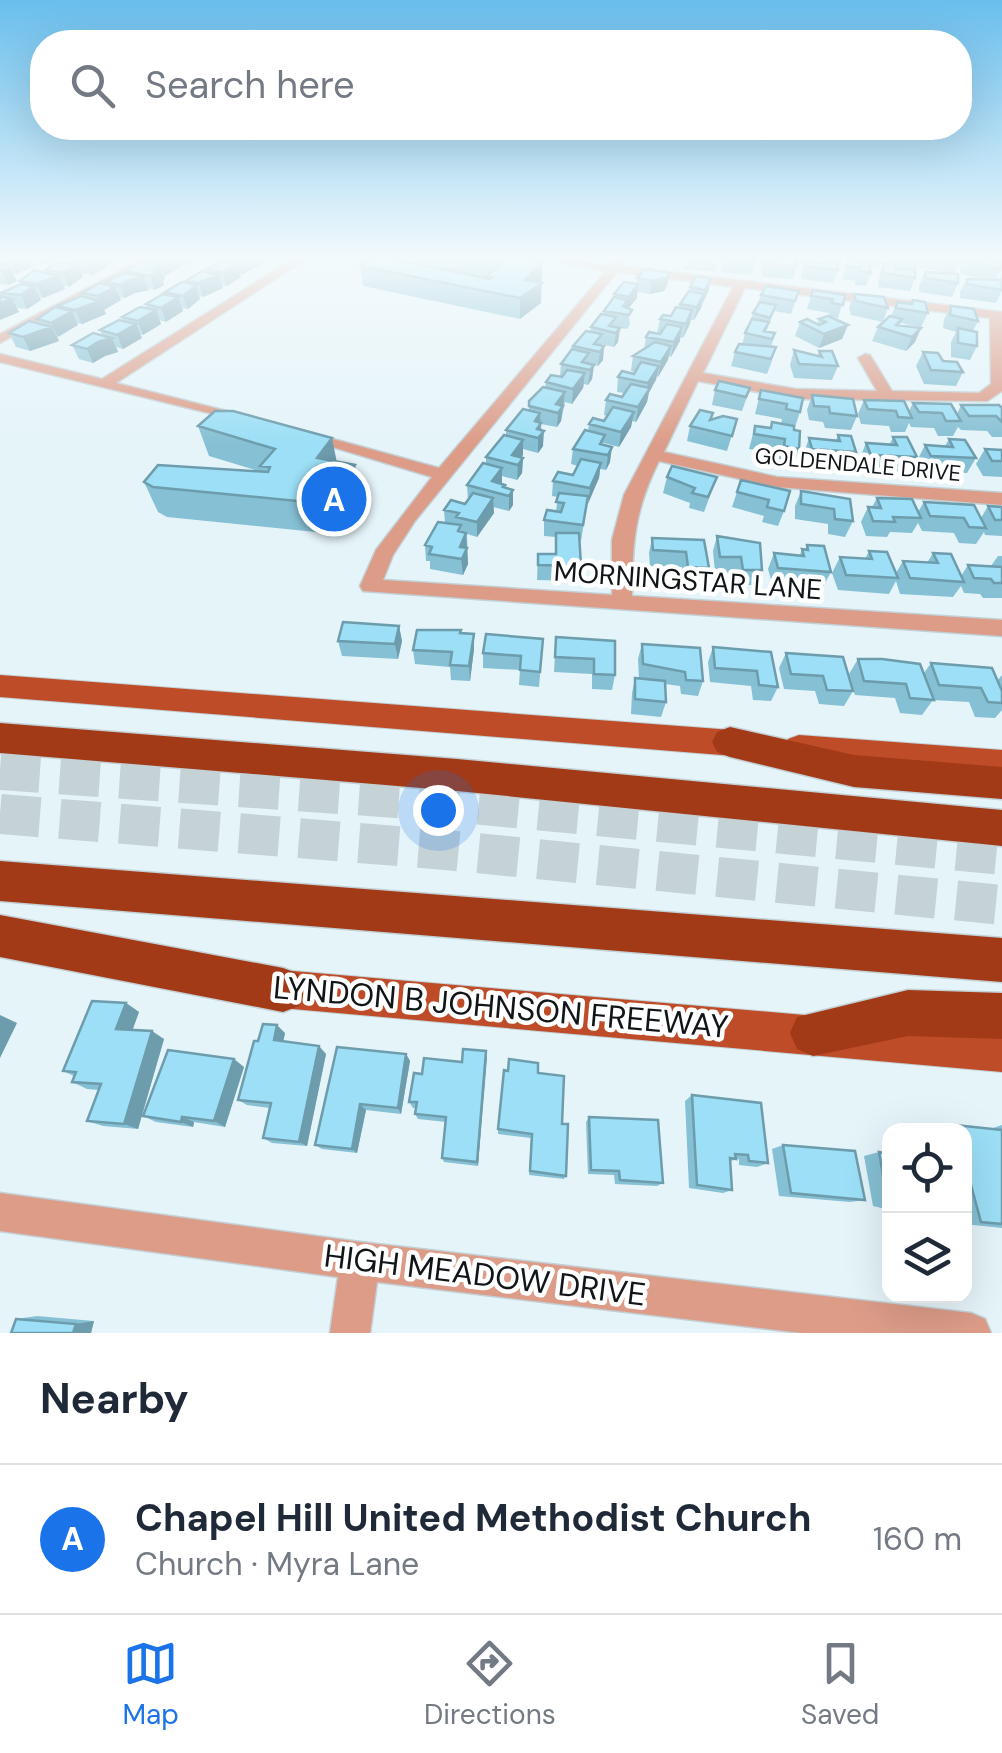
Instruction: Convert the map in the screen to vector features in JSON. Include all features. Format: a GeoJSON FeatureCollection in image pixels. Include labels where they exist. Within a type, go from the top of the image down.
{"type":"FeatureCollection","features":[{"type":"Feature","properties":{"kind":"highway"},"geometry":{"type":"LineString","coordinates":[[0,738],[457,775],[1002,828]]}},
{"type":"Feature","properties":{"kind":"highway"},"geometry":{"type":"LineString","coordinates":[[730,742],[854,771],[1002,783]]}},
{"type":"Feature","properties":{"kind":"highway"},"geometry":{"type":"LineString","coordinates":[[0,882],[1002,960]]}},
{"type":"Feature","properties":{"kind":"highway"},"geometry":{"type":"LineString","coordinates":[[0,936],[283,990]]}},
{"type":"Feature","properties":{"kind":"highway"},"geometry":{"type":"LineString","coordinates":[[813,1033],[908,1013],[1002,1016]]}},
{"type":"Feature","properties":{"kind":"main road"},"geometry":{"type":"LineString","coordinates":[[0,686],[1002,763]]}},
{"type":"Feature","properties":{"kind":"main road","name":"LYNDON B JOHNSON FREEWAY"},"geometry":{"type":"LineString","coordinates":[[0,957],[283,990],[1002,1052]]}},
{"type":"Feature","properties":{"kind":"street"},"geometry":{"type":"LineString","coordinates":[[0,339],[33,321]]}},
{"type":"Feature","properties":{"kind":"street"},"geometry":{"type":"LineString","coordinates":[[106,383],[202,321]]}},
{"type":"Feature","properties":{"kind":"street"},"geometry":{"type":"LineString","coordinates":[[292,433],[442,474],[570,321]]}},
{"type":"Feature","properties":{"kind":"street"},"geometry":{"type":"LineString","coordinates":[[622,603],[625,520],[652,454],[722,321]]}},
{"type":"Feature","properties":{"kind":"street"},"geometry":{"type":"LineString","coordinates":[[694,376],[796,394],[966,400],[993,394],[998,386],[999,321]]}},
{"type":"Feature","properties":{"kind":"street"},"geometry":{"type":"LineString","coordinates":[[0,358],[255,423]]}},
{"type":"Feature","properties":{"kind":"street"},"geometry":{"type":"LineString","coordinates":[[864,358],[888,398]]}},
{"type":"Feature","properties":{"kind":"street","name":"GOLDENDALE DRIVE"},"geometry":{"type":"LineString","coordinates":[[652,454],[777,482],[1002,499]]}},
{"type":"Feature","properties":{"kind":"street","name":"MORNINGSTAR LANE"},"geometry":{"type":"LineString","coordinates":[[442,474],[395,534],[370,586],[1002,628]]}},
{"type":"Feature","properties":{"kind":"street","name":"HIGH MEADOW DRIVE"},"geometry":{"type":"LineString","coordinates":[[0,1212],[360,1261],[971,1333]]}},
{"type":"Feature","properties":{"kind":"street"},"geometry":{"type":"LineString","coordinates":[[350,1333],[360,1261]]}},
{"type":"Feature","properties":{"kind":"building"},"geometry":{"type":"Polygon","coordinates":[[[29,321],[52,327],[23,337],[9,333],[29,321]]]}},
{"type":"Feature","properties":{"kind":"building"},"geometry":{"type":"Polygon","coordinates":[[[117,321],[136,324],[117,335],[100,330],[117,321]]]}},
{"type":"Feature","properties":{"kind":"building"},"geometry":{"type":"Polygon","coordinates":[[[595,321],[613,321],[609,326],[620,328],[616,333],[591,327],[595,321]]]}},
{"type":"Feature","properties":{"kind":"building"},"geometry":{"type":"Polygon","coordinates":[[[751,321],[765,321],[769,322],[764,331],[775,333],[772,339],[745,333],[751,321]]]}},
{"type":"Feature","properties":{"kind":"building"},"geometry":{"type":"Polygon","coordinates":[[[884,321],[900,321],[896,325],[921,328],[912,337],[878,327],[884,321]]]}},
{"type":"Feature","properties":{"kind":"building"},"geometry":{"type":"Polygon","coordinates":[[[800,322],[819,325],[848,325],[824,334],[800,322]]]}},
{"type":"Feature","properties":{"kind":"building"},"geometry":{"type":"Polygon","coordinates":[[[667,324],[682,327],[674,342],[646,337],[649,332],[660,334],[667,324]]]}},
{"type":"Feature","properties":{"kind":"building"},"geometry":{"type":"Polygon","coordinates":[[[958,328],[977,332],[977,346],[958,343],[958,328]]]}},
{"type":"Feature","properties":{"kind":"building"},"geometry":{"type":"Polygon","coordinates":[[[586,331],[602,334],[594,344],[604,346],[600,352],[573,346],[586,331]]]}},
{"type":"Feature","properties":{"kind":"building"},"geometry":{"type":"Polygon","coordinates":[[[93,333],[112,338],[87,349],[72,345],[93,333]]]}},
{"type":"Feature","properties":{"kind":"building"},"geometry":{"type":"Polygon","coordinates":[[[655,342],[671,346],[661,362],[633,356],[655,342]]]}},
{"type":"Feature","properties":{"kind":"building"},"geometry":{"type":"Polygon","coordinates":[[[739,344],[776,347],[771,359],[735,352],[739,344]]]}},
{"type":"Feature","properties":{"kind":"building"},"geometry":{"type":"Polygon","coordinates":[[[572,349],[589,353],[582,362],[594,365],[590,370],[561,364],[572,349]]]}},
{"type":"Feature","properties":{"kind":"building"},"geometry":{"type":"Polygon","coordinates":[[[794,350],[822,357],[819,351],[832,351],[838,366],[799,364],[794,350]]]}},
{"type":"Feature","properties":{"kind":"building"},"geometry":{"type":"Polygon","coordinates":[[[923,352],[938,353],[943,361],[957,362],[963,372],[931,370],[923,352]]]}},
{"type":"Feature","properties":{"kind":"building"},"geometry":{"type":"Polygon","coordinates":[[[641,362],[659,366],[648,383],[618,377],[622,371],[634,374],[641,362]]]}},
{"type":"Feature","properties":{"kind":"building"},"geometry":{"type":"Polygon","coordinates":[[[567,370],[585,373],[573,389],[546,382],[551,375],[562,377],[567,370]]]}},
{"type":"Feature","properties":{"kind":"building"},"geometry":{"type":"Polygon","coordinates":[[[719,381],[750,388],[746,397],[715,390],[719,381]]]}},
{"type":"Feature","properties":{"kind":"building"},"geometry":{"type":"Polygon","coordinates":[[[631,384],[650,388],[638,407],[606,400],[610,394],[622,397],[631,384]]]}},
{"type":"Feature","properties":{"kind":"building"},"geometry":{"type":"Polygon","coordinates":[[[543,387],[565,392],[556,404],[563,406],[558,413],[529,406],[543,387]]]}},
{"type":"Feature","properties":{"kind":"building"},"geometry":{"type":"Polygon","coordinates":[[[761,390],[803,398],[800,412],[786,409],[787,404],[759,399],[761,390]]]}},
{"type":"Feature","properties":{"kind":"building"},"geometry":{"type":"Polygon","coordinates":[[[812,395],[853,399],[857,416],[830,413],[829,407],[814,406],[812,395]]]}},
{"type":"Feature","properties":{"kind":"building"},"geometry":{"type":"Polygon","coordinates":[[[864,400],[904,401],[912,418],[898,417],[896,411],[868,409],[864,400]]]}},
{"type":"Feature","properties":{"kind":"building"},"geometry":{"type":"Polygon","coordinates":[[[913,403],[951,404],[961,421],[946,421],[942,413],[919,412],[913,403]]]}},
{"type":"Feature","properties":{"kind":"building"},"geometry":{"type":"Polygon","coordinates":[[[961,405],[999,405],[1002,422],[996,416],[969,416],[961,405]]]}},
{"type":"Feature","properties":{"kind":"building"},"geometry":{"type":"Polygon","coordinates":[[[613,407],[634,412],[621,432],[589,424],[593,418],[604,421],[613,407]]]}},
{"type":"Feature","properties":{"kind":"building"},"geometry":{"type":"Polygon","coordinates":[[[523,409],[540,413],[535,421],[541,423],[537,429],[544,431],[538,438],[506,430],[523,409]]]}},
{"type":"Feature","properties":{"kind":"building"},"geometry":{"type":"Polygon","coordinates":[[[700,410],[713,413],[710,420],[723,416],[737,419],[732,436],[690,426],[700,410]]]}},
{"type":"Feature","properties":{"kind":"building"},"geometry":{"type":"Polygon","coordinates":[[[215,411],[233,411],[332,438],[317,458],[355,465],[328,504],[153,487],[144,482],[158,465],[268,472],[270,467],[260,466],[275,449],[198,426],[215,411]]]}},
{"type":"Feature","properties":{"kind":"building"},"geometry":{"type":"Polygon","coordinates":[[[772,422],[800,431],[799,449],[784,446],[785,439],[754,434],[755,426],[771,428],[772,422]]]}},
{"type":"Feature","properties":{"kind":"building"},"geometry":{"type":"Polygon","coordinates":[[[585,430],[605,435],[600,444],[612,447],[608,455],[573,449],[585,430]]]}},
{"type":"Feature","properties":{"kind":"building"},"geometry":{"type":"Polygon","coordinates":[[[504,435],[523,440],[512,455],[523,458],[518,465],[486,457],[504,435]]]}},
{"type":"Feature","properties":{"kind":"building"},"geometry":{"type":"Polygon","coordinates":[[[838,435],[851,436],[856,452],[812,449],[809,438],[840,441],[838,435]]]}},
{"type":"Feature","properties":{"kind":"building"},"geometry":{"type":"Polygon","coordinates":[[[893,437],[907,437],[917,457],[871,455],[866,443],[897,445],[893,437]]]}},
{"type":"Feature","properties":{"kind":"building"},"geometry":{"type":"Polygon","coordinates":[[[949,439],[965,440],[976,458],[931,456],[925,445],[953,447],[949,439]]]}},
{"type":"Feature","properties":{"kind":"building"},"geometry":{"type":"Polygon","coordinates":[[[985,449],[1002,450],[1002,461],[992,461],[985,449]]]}},
{"type":"Feature","properties":{"kind":"building"},"geometry":{"type":"Polygon","coordinates":[[[581,459],[601,463],[590,488],[553,481],[558,472],[573,475],[581,459]]]}},
{"type":"Feature","properties":{"kind":"building"},"geometry":{"type":"Polygon","coordinates":[[[483,463],[502,468],[492,481],[513,490],[509,496],[467,485],[483,463]]]}},
{"type":"Feature","properties":{"kind":"building"},"geometry":{"type":"Polygon","coordinates":[[[672,466],[717,477],[708,497],[692,493],[695,488],[667,477],[672,466]]]}},
{"type":"Feature","properties":{"kind":"building"},"geometry":{"type":"Polygon","coordinates":[[[741,480],[790,491],[784,511],[767,507],[769,500],[737,492],[741,480]]]}},
{"type":"Feature","properties":{"kind":"building"},"geometry":{"type":"Polygon","coordinates":[[[801,491],[850,499],[853,521],[835,519],[834,509],[801,504],[801,491]]]}},
{"type":"Feature","properties":{"kind":"building"},"geometry":{"type":"Polygon","coordinates":[[[473,493],[493,498],[477,522],[444,510],[451,500],[465,504],[473,493]]]}},
{"type":"Feature","properties":{"kind":"building"},"geometry":{"type":"Polygon","coordinates":[[[559,493],[588,496],[583,525],[544,520],[547,510],[561,512],[564,503],[556,502],[559,493]]]}},
{"type":"Feature","properties":{"kind":"building"},"geometry":{"type":"Polygon","coordinates":[[[877,498],[912,499],[921,518],[873,521],[868,507],[881,508],[877,498]]]}},
{"type":"Feature","properties":{"kind":"building"},"geometry":{"type":"Polygon","coordinates":[[[924,502],[974,505],[986,528],[969,527],[964,518],[930,516],[924,502]]]}},
{"type":"Feature","properties":{"kind":"building"},"geometry":{"type":"Polygon","coordinates":[[[988,506],[1002,507],[1002,520],[995,520],[988,506]]]}},
{"type":"Feature","properties":{"kind":"building"},"geometry":{"type":"Polygon","coordinates":[[[438,522],[461,525],[458,531],[466,533],[460,547],[467,548],[462,559],[429,554],[432,547],[425,545],[438,522]]]}},
{"type":"Feature","properties":{"kind":"building"},"geometry":{"type":"Polygon","coordinates":[[[556,533],[579,533],[581,566],[538,565],[538,554],[556,554],[556,533]]]}},
{"type":"Feature","properties":{"kind":"building"},"geometry":{"type":"Polygon","coordinates":[[[717,536],[760,543],[762,570],[743,570],[741,557],[720,557],[717,536]]]}},
{"type":"Feature","properties":{"kind":"building"},"geometry":{"type":"Polygon","coordinates":[[[652,538],[704,540],[709,568],[688,567],[686,552],[653,550],[652,538]]]}},
{"type":"Feature","properties":{"kind":"building"},"geometry":{"type":"Polygon","coordinates":[[[807,545],[824,546],[831,572],[778,568],[774,553],[804,556],[802,549],[808,550],[807,545]]]}},
{"type":"Feature","properties":{"kind":"building"},"geometry":{"type":"Polygon","coordinates":[[[869,551],[887,552],[898,578],[846,575],[840,557],[872,559],[869,551]]]}},
{"type":"Feature","properties":{"kind":"building"},"geometry":{"type":"Polygon","coordinates":[[[933,553],[951,554],[964,582],[910,578],[903,561],[938,563],[933,553]]]}},
{"type":"Feature","properties":{"kind":"building"},"geometry":{"type":"Polygon","coordinates":[[[968,565],[1002,567],[1002,583],[974,578],[968,565]]]}},
{"type":"Feature","properties":{"kind":"building"},"geometry":{"type":"Polygon","coordinates":[[[343,622],[399,626],[395,644],[338,641],[343,622]]]}},
{"type":"Feature","properties":{"kind":"building"},"geometry":{"type":"Polygon","coordinates":[[[417,630],[461,630],[460,633],[474,634],[469,666],[450,665],[452,652],[413,650],[417,630]]]}},
{"type":"Feature","properties":{"kind":"building"},"geometry":{"type":"Polygon","coordinates":[[[486,634],[543,639],[540,672],[520,670],[521,656],[483,653],[486,634]]]}},
{"type":"Feature","properties":{"kind":"building"},"geometry":{"type":"Polygon","coordinates":[[[556,637],[615,641],[615,675],[594,674],[594,659],[555,657],[556,637]]]}},
{"type":"Feature","properties":{"kind":"building"},"geometry":{"type":"Polygon","coordinates":[[[642,644],[700,648],[703,681],[686,680],[685,672],[643,664],[642,644]]]}},
{"type":"Feature","properties":{"kind":"building"},"geometry":{"type":"Polygon","coordinates":[[[713,647],[771,652],[778,687],[759,685],[757,671],[715,668],[713,647]]]}},
{"type":"Feature","properties":{"kind":"building"},"geometry":{"type":"Polygon","coordinates":[[[786,653],[843,657],[853,691],[827,690],[823,676],[791,674],[786,653]]]}},
{"type":"Feature","properties":{"kind":"building"},"geometry":{"type":"Polygon","coordinates":[[[858,659],[920,664],[934,700],[910,698],[906,684],[864,681],[858,659]]]}},
{"type":"Feature","properties":{"kind":"building"},"geometry":{"type":"Polygon","coordinates":[[[931,663],[992,668],[1002,691],[1002,703],[988,702],[981,688],[939,685],[931,663]]]}},
{"type":"Feature","properties":{"kind":"building"},"geometry":{"type":"Polygon","coordinates":[[[635,678],[665,681],[666,702],[635,699],[635,678]]]}},
{"type":"Feature","properties":{"kind":"building"},"geometry":{"type":"Polygon","coordinates":[[[92,1001],[126,1003],[116,1029],[152,1031],[124,1124],[87,1121],[101,1084],[72,1082],[76,1072],[63,1071],[92,1001]]]}},
{"type":"Feature","properties":{"kind":"building"},"geometry":{"type":"Polygon","coordinates":[[[263,1024],[277,1025],[274,1040],[319,1046],[299,1142],[263,1138],[271,1103],[238,1100],[254,1041],[258,1041],[263,1024]]]}},
{"type":"Feature","properties":{"kind":"building"},"geometry":{"type":"Polygon","coordinates":[[[337,1047],[406,1054],[398,1108],[360,1104],[352,1149],[315,1145],[337,1047]]]}},
{"type":"Feature","properties":{"kind":"building"},"geometry":{"type":"Polygon","coordinates":[[[463,1049],[486,1051],[477,1162],[442,1158],[446,1117],[415,1114],[417,1102],[409,1102],[414,1073],[422,1074],[424,1058],[462,1062],[463,1049]]]}},
{"type":"Feature","properties":{"kind":"building"},"geometry":{"type":"Polygon","coordinates":[[[168,1050],[234,1059],[214,1121],[182,1117],[181,1122],[143,1116],[168,1050]]]}},
{"type":"Feature","properties":{"kind":"building"},"geometry":{"type":"Polygon","coordinates":[[[509,1059],[538,1063],[538,1073],[564,1076],[562,1124],[568,1124],[566,1176],[530,1171],[532,1134],[498,1129],[504,1070],[508,1071],[509,1059]]]}},
{"type":"Feature","properties":{"kind":"building"},"geometry":{"type":"Polygon","coordinates":[[[692,1095],[761,1103],[768,1163],[749,1161],[748,1155],[735,1154],[736,1159],[730,1158],[732,1190],[697,1185],[692,1095]]]}},
{"type":"Feature","properties":{"kind":"building"},"geometry":{"type":"Polygon","coordinates":[[[589,1117],[658,1120],[663,1183],[620,1180],[619,1171],[591,1170],[589,1117]]]}},
{"type":"Feature","properties":{"kind":"building"},"geometry":{"type":"Polygon","coordinates":[[[972,1127],[1002,1130],[1002,1224],[981,1222],[972,1189],[972,1127]]]}},
{"type":"Feature","properties":{"kind":"building"},"geometry":{"type":"Polygon","coordinates":[[[783,1145],[855,1151],[865,1200],[791,1193],[783,1145]]]}},
{"type":"Feature","properties":{"kind":"building"},"geometry":{"type":"Polygon","coordinates":[[[16,1319],[76,1324],[73,1333],[11,1333],[16,1319]]]}},
{"type":"Feature","properties":{"kind":"tunnel"},"geometry":{"type":"LineString","coordinates":[[0,770],[452,802],[1002,855]]}},
{"type":"Feature","properties":{"kind":"tunnel"},"geometry":{"type":"LineString","coordinates":[[0,814],[446,850],[1002,905]]}},
{"type":"Feature","properties":{"kind":"place","name":"Chapel Hill United Methodist Church"},"geometry":{"type":"Point","coordinates":[334,499]}}]}
